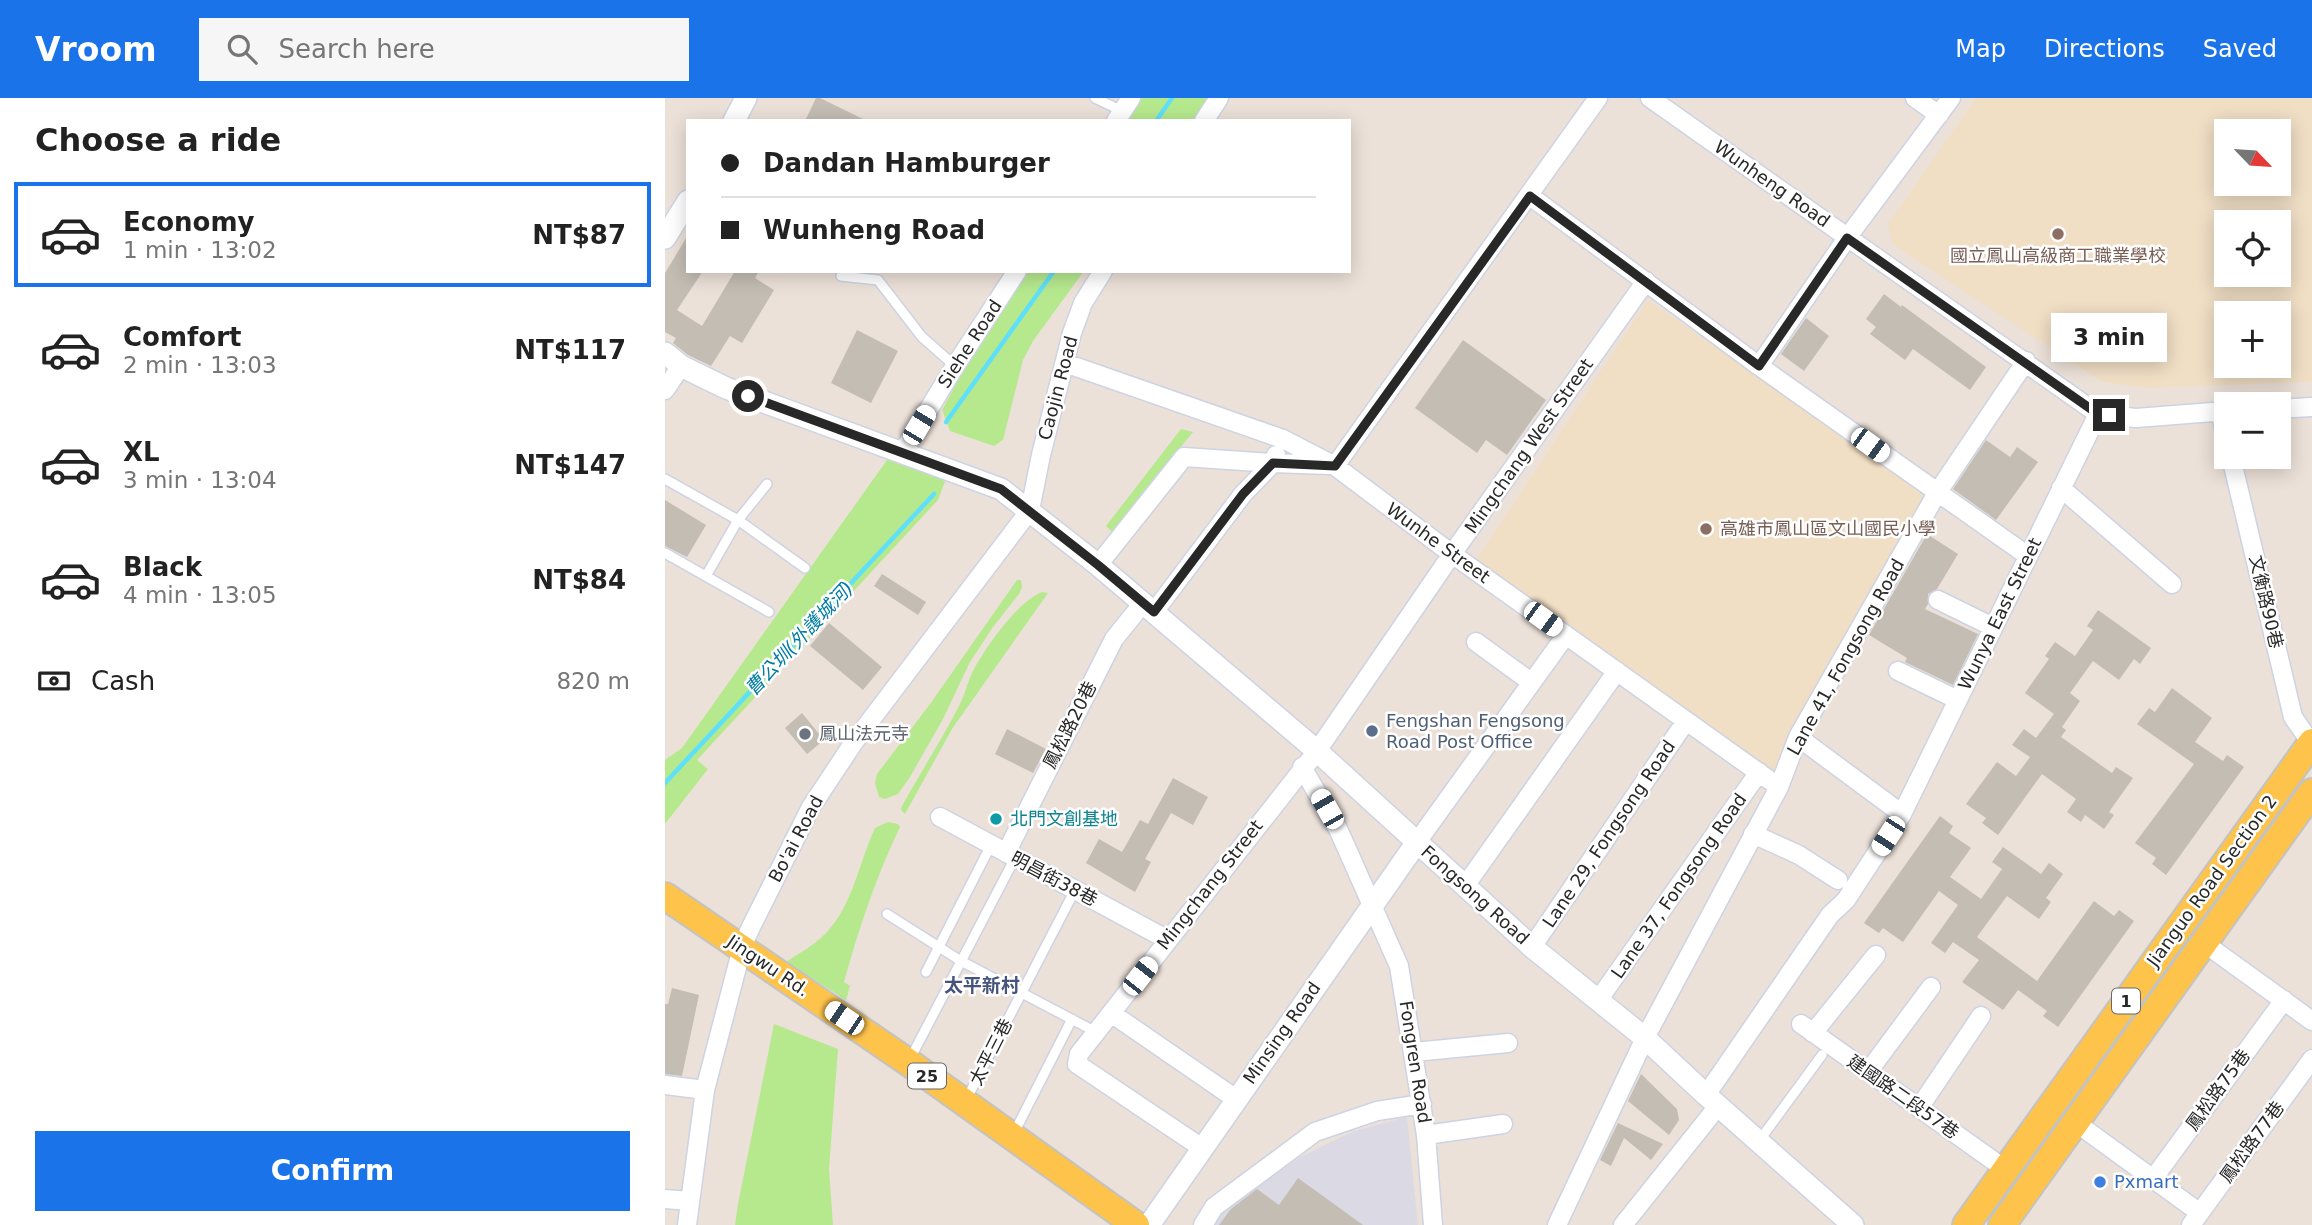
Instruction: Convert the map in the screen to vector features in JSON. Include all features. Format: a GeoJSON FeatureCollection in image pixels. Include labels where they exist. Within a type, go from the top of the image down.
{"type":"FeatureCollection","features":[{"type":"Feature","properties":{"kind":"main road","name":"Jianguo Road Section 2"},"geometry":{"type":"LineString","coordinates":[[1966,1225],[2312,743]]}},
{"type":"Feature","properties":{"kind":"main road","name":"Jianguo Road Section 2"},"geometry":{"type":"LineString","coordinates":[[2001,1225],[2311,796]]}},
{"type":"Feature","properties":{"kind":"main road","name":"Jingwu Rd."},"geometry":{"type":"LineString","coordinates":[[665,896],[908,1062],[1136,1225]]}},
{"type":"Feature","properties":{"kind":"street"},"geometry":{"type":"LineString","coordinates":[[735,119],[746,98]]}},
{"type":"Feature","properties":{"kind":"street"},"geometry":{"type":"LineString","coordinates":[[1205,119],[1219,98]]}},
{"type":"Feature","properties":{"kind":"street"},"geometry":{"type":"LineString","coordinates":[[1098,565],[1184,457],[1335,466],[1598,98]]}},
{"type":"Feature","properties":{"kind":"street","name":"Wunheng Road"},"geometry":{"type":"LineString","coordinates":[[1650,98],[2098,414]]}},
{"type":"Feature","properties":{"kind":"street"},"geometry":{"type":"LineString","coordinates":[[1915,98],[1939,115]]}},
{"type":"Feature","properties":{"kind":"street"},"geometry":{"type":"LineString","coordinates":[[1759,366],[1847,238],[1951,98]]}},
{"type":"Feature","properties":{"kind":"street"},"geometry":{"type":"LineString","coordinates":[[1530,196],[1759,366],[2028,556]]}},
{"type":"Feature","properties":{"kind":"street"},"geometry":{"type":"LineString","coordinates":[[665,238],[686,204]]}},
{"type":"Feature","properties":{"kind":"street","name":"Siehe Road"},"geometry":{"type":"LineString","coordinates":[[902,453],[1016,273]]}},
{"type":"Feature","properties":{"kind":"street","name":"Caojin Road"},"geometry":{"type":"LineString","coordinates":[[1030,510],[1072,333],[1083,303],[1102,273]]}},
{"type":"Feature","properties":{"kind":"street","name":"Mingchang West Street"},"geometry":{"type":"LineString","coordinates":[[1317,751],[1452,554],[1646,281]]}},
{"type":"Feature","properties":{"kind":"street"},"geometry":{"type":"LineString","coordinates":[[665,390],[673,360]]}},
{"type":"Feature","properties":{"kind":"street","name":"Fongsong Road"},"geometry":{"type":"LineString","coordinates":[[673,360],[726,388],[1001,489],[1030,510],[1317,751],[1532,947],[1645,1038],[1853,1225]]}},
{"type":"Feature","properties":{"kind":"street","name":"Lane 41, Fongsong Road"},"geometry":{"type":"LineString","coordinates":[[1557,1225],[1645,1038],[1779,787],[1798,737],[1937,493],[2026,361]]}},
{"type":"Feature","properties":{"kind":"street","name":"Wunhe Street"},"geometry":{"type":"LineString","coordinates":[[1065,363],[1283,439],[1335,466],[1452,554],[1779,787]]}},
{"type":"Feature","properties":{"kind":"street"},"geometry":{"type":"LineString","coordinates":[[2291,408],[2312,407]]}},
{"type":"Feature","properties":{"kind":"street"},"geometry":{"type":"LineString","coordinates":[[2098,414],[2136,418],[2214,412]]}},
{"type":"Feature","properties":{"kind":"street","name":"Wunya East Street"},"geometry":{"type":"LineString","coordinates":[[1623,1225],[1713,1100],[1830,915],[1846,900],[1902,814],[2098,414]]}},
{"type":"Feature","properties":{"kind":"street"},"geometry":{"type":"LineString","coordinates":[[1273,463],[1283,439]]}},
{"type":"Feature","properties":{"kind":"street","name":"鳳松路20巷"},"geometry":{"type":"LineString","coordinates":[[1004,852],[1114,639],[1149,608],[1243,494],[1273,463]]}},
{"type":"Feature","properties":{"kind":"street","name":"文衡路90巷"},"geometry":{"type":"LineString","coordinates":[[2234,469],[2294,717],[2312,743]]}},
{"type":"Feature","properties":{"kind":"street"},"geometry":{"type":"LineString","coordinates":[[2061,488],[2172,584]]}},
{"type":"Feature","properties":{"kind":"street","name":"Bo'ai Road"},"geometry":{"type":"LineString","coordinates":[[687,1225],[705,1090],[742,948],[784,859],[811,807],[862,732],[1030,510]]}},
{"type":"Feature","properties":{"kind":"street"},"geometry":{"type":"LineString","coordinates":[[1938,600],[1993,627]]}},
{"type":"Feature","properties":{"kind":"street"},"geometry":{"type":"LineString","coordinates":[[1417,842],[1566,635]]}},
{"type":"Feature","properties":{"kind":"street"},"geometry":{"type":"LineString","coordinates":[[1476,642],[1531,682]]}},
{"type":"Feature","properties":{"kind":"street"},"geometry":{"type":"LineString","coordinates":[[1465,886],[1617,671]]}},
{"type":"Feature","properties":{"kind":"street"},"geometry":{"type":"LineString","coordinates":[[1898,671],[1958,700]]}},
{"type":"Feature","properties":{"kind":"street","name":"Lane 29, Fongsong Road"},"geometry":{"type":"LineString","coordinates":[[1532,947],[1686,721]]}},
{"type":"Feature","properties":{"kind":"street"},"geometry":{"type":"LineString","coordinates":[[1798,737],[1902,814]]}},
{"type":"Feature","properties":{"kind":"street","name":"Mingchang Street"},"geometry":{"type":"LineString","coordinates":[[1202,1148],[1077,1064],[1079,1054],[1317,751]]}},
{"type":"Feature","properties":{"kind":"street","name":"Fongren Road"},"geometry":{"type":"LineString","coordinates":[[1302,767],[1339,831],[1399,965],[1422,1104],[1433,1225]]}},
{"type":"Feature","properties":{"kind":"street","name":"Lane 37, Fongsong Road"},"geometry":{"type":"LineString","coordinates":[[1599,999],[1759,772]]}},
{"type":"Feature","properties":{"kind":"street"},"geometry":{"type":"LineString","coordinates":[[2286,778],[2311,796]]}},
{"type":"Feature","properties":{"kind":"street","name":"明昌街38巷"},"geometry":{"type":"LineString","coordinates":[[940,817],[1168,940]]}},
{"type":"Feature","properties":{"kind":"street"},"geometry":{"type":"LineString","coordinates":[[1753,834],[1800,855],[1838,880]]}},
{"type":"Feature","properties":{"kind":"street","name":"Minsing Road"},"geometry":{"type":"LineString","coordinates":[[1149,1225],[1417,842]]}},
{"type":"Feature","properties":{"kind":"street"},"geometry":{"type":"LineString","coordinates":[[2204,943],[2312,1021]]}},
{"type":"Feature","properties":{"kind":"street","name":"建國路二段57巷"},"geometry":{"type":"LineString","coordinates":[[1876,955],[1807,1029],[2005,1169]]}},
{"type":"Feature","properties":{"kind":"street"},"geometry":{"type":"LineString","coordinates":[[1868,1072],[1931,987]]}},
{"type":"Feature","properties":{"kind":"street","name":"鳳松路75巷"},"geometry":{"type":"LineString","coordinates":[[2153,1179],[2284,1000]]}},
{"type":"Feature","properties":{"kind":"street"},"geometry":{"type":"LineString","coordinates":[[1111,1013],[1236,1099]]}},
{"type":"Feature","properties":{"kind":"street"},"geometry":{"type":"LineString","coordinates":[[1919,1108],[1981,1016]]}},
{"type":"Feature","properties":{"kind":"street"},"geometry":{"type":"LineString","coordinates":[[1414,1052],[1508,1043]]}},
{"type":"Feature","properties":{"kind":"street","name":"鳳松路77巷"},"geometry":{"type":"LineString","coordinates":[[2195,1219],[2312,1059]]}},
{"type":"Feature","properties":{"kind":"street"},"geometry":{"type":"LineString","coordinates":[[665,1085],[705,1090]]}},
{"type":"Feature","properties":{"kind":"street"},"geometry":{"type":"LineString","coordinates":[[1203,1225],[1214,1207],[1315,1132],[1377,1111],[1422,1104]]}},
{"type":"Feature","properties":{"kind":"street"},"geometry":{"type":"LineString","coordinates":[[2075,1122],[2153,1179],[2195,1219]]}},
{"type":"Feature","properties":{"kind":"street"},"geometry":{"type":"LineString","coordinates":[[1426,1135],[1503,1124]]}},
{"type":"Feature","properties":{"kind":"street"},"geometry":{"type":"LineString","coordinates":[[665,1199],[689,1200]]}},
{"type":"Feature","properties":{"kind":"lane"},"geometry":{"type":"LineString","coordinates":[[1095,98],[1123,110]]}},
{"type":"Feature","properties":{"kind":"lane"},"geometry":{"type":"LineString","coordinates":[[841,276],[878,280],[922,337],[955,366]]}},
{"type":"Feature","properties":{"kind":"lane"},"geometry":{"type":"LineString","coordinates":[[665,479],[739,520],[805,568]]}},
{"type":"Feature","properties":{"kind":"lane"},"geometry":{"type":"LineString","coordinates":[[706,576],[739,520],[767,484]]}},
{"type":"Feature","properties":{"kind":"lane"},"geometry":{"type":"LineString","coordinates":[[665,553],[769,612]]}},
{"type":"Feature","properties":{"kind":"lane"},"geometry":{"type":"LineString","coordinates":[[926,972],[939,947],[1004,852]]}},
{"type":"Feature","properties":{"kind":"lane"},"geometry":{"type":"LineString","coordinates":[[908,1062],[961,961],[1004,852]]}},
{"type":"Feature","properties":{"kind":"lane","name":"太平三巷"},"geometry":{"type":"LineString","coordinates":[[965,1103],[1075,890]]}},
{"type":"Feature","properties":{"kind":"lane"},"geometry":{"type":"LineString","coordinates":[[887,914],[961,961],[1096,1032]]}},
{"type":"Feature","properties":{"kind":"lane"},"geometry":{"type":"LineString","coordinates":[[1012,1137],[1072,1019]]}},
{"type":"Feature","properties":{"kind":"lane"},"geometry":{"type":"LineString","coordinates":[[1759,1141],[1822,1055]]}},
{"type":"Feature","properties":{"kind":"shaded area","name":"國立鳳山高級商工職業學校"},"geometry":{"type":"Polygon","coordinates":[[[1976,98],[2312,98],[2312,382],[2146,388],[2102,382],[1892,244],[1888,224],[1976,98]]]}},
{"type":"Feature","properties":{"kind":"shaded area","name":"高雄市鳳山區文山國民小學"},"geometry":{"type":"Polygon","coordinates":[[[1648,300],[1933,499],[1797,725],[1772,774],[1476,560],[1648,300]]]}},
{"type":"Feature","properties":{"kind":"shaded area"},"geometry":{"type":"Polygon","coordinates":[[[1407,1117],[1418,1225],[1212,1225],[1233,1203],[1302,1156],[1354,1131],[1407,1117]]]}},
{"type":"Feature","properties":{"kind":"green space"},"geometry":{"type":"Polygon","coordinates":[[[1142,98],[1208,98],[1193,119],[1128,119],[1142,98]]]}},
{"type":"Feature","properties":{"kind":"green space"},"geometry":{"type":"Polygon","coordinates":[[[1028,273],[1083,273],[1033,341],[1023,360],[1003,440],[994,446],[950,431],[942,410],[961,375],[1028,273]]]}},
{"type":"Feature","properties":{"kind":"green space"},"geometry":{"type":"Polygon","coordinates":[[[1181,429],[1193,432],[1112,532],[1106,526],[1181,429]]]}},
{"type":"Feature","properties":{"kind":"green space"},"geometry":{"type":"Polygon","coordinates":[[[892,453],[949,471],[938,500],[697,760],[708,769],[665,824],[665,760],[682,748],[892,453]]]}},
{"type":"Feature","properties":{"kind":"green space"},"geometry":{"type":"Polygon","coordinates":[[[1017,580],[1021,580],[1022,587],[1019,594],[970,662],[943,719],[910,777],[898,794],[885,799],[879,797],[875,783],[877,774],[1017,580]]]}},
{"type":"Feature","properties":{"kind":"green space"},"geometry":{"type":"Polygon","coordinates":[[[1042,592],[1048,593],[952,729],[905,814],[901,810],[902,806],[945,733],[977,663],[1012,616],[1032,597],[1042,592]]]}},
{"type":"Feature","properties":{"kind":"green space"},"geometry":{"type":"Polygon","coordinates":[[[888,822],[900,827],[856,942],[844,982],[850,986],[846,1000],[786,962],[817,941],[835,922],[849,896],[875,828],[888,822]]]}},
{"type":"Feature","properties":{"kind":"green space"},"geometry":{"type":"Polygon","coordinates":[[[774,1024],[838,1049],[829,1169],[833,1225],[735,1225],[774,1024]]]}},
{"type":"Feature","properties":{"kind":"building"},"geometry":{"type":"Polygon","coordinates":[[[816,98],[820,98],[863,119],[806,119],[816,98]]]}},
{"type":"Feature","properties":{"kind":"building"},"geometry":{"type":"Polygon","coordinates":[[[686,238],[686,273],[702,273],[677,310],[702,326],[734,273],[758,273],[755,278],[774,290],[742,343],[730,336],[711,366],[688,355],[673,343],[676,338],[665,332],[665,273],[686,238]]]}},
{"type":"Feature","properties":{"kind":"building"},"geometry":{"type":"Polygon","coordinates":[[[1884,294],[1986,367],[1970,390],[1913,349],[1905,360],[1870,334],[1876,327],[1866,319],[1884,294]]]}},
{"type":"Feature","properties":{"kind":"building"},"geometry":{"type":"Polygon","coordinates":[[[1806,318],[1829,336],[1804,371],[1781,354],[1806,318]]]}},
{"type":"Feature","properties":{"kind":"building"},"geometry":{"type":"Polygon","coordinates":[[[857,330],[898,351],[871,403],[831,383],[857,330]]]}},
{"type":"Feature","properties":{"kind":"building"},"geometry":{"type":"Polygon","coordinates":[[[1463,340],[1546,400],[1507,455],[1486,440],[1477,453],[1415,408],[1463,340]]]}},
{"type":"Feature","properties":{"kind":"building"},"geometry":{"type":"Polygon","coordinates":[[[1986,440],[2010,457],[2017,447],[2038,462],[1996,520],[1953,489],[1986,440]]]}},
{"type":"Feature","properties":{"kind":"building"},"geometry":{"type":"Polygon","coordinates":[[[665,500],[706,525],[687,557],[665,546],[665,500]]]}},
{"type":"Feature","properties":{"kind":"building"},"geometry":{"type":"Polygon","coordinates":[[[1927,534],[1958,554],[1937,589],[1928,594],[1925,609],[1978,634],[1953,685],[1905,662],[1907,658],[1869,635],[1927,534]]]}},
{"type":"Feature","properties":{"kind":"building"},"geometry":{"type":"Polygon","coordinates":[[[882,574],[926,602],[918,615],[874,586],[882,574]]]}},
{"type":"Feature","properties":{"kind":"building"},"geometry":{"type":"Polygon","coordinates":[[[2098,610],[2151,648],[2140,664],[2134,659],[2119,680],[2093,661],[2070,693],[2080,701],[2062,727],[2066,730],[2061,737],[2112,773],[2116,767],[2133,778],[2109,812],[2114,815],[2104,829],[2085,815],[2081,822],[2067,812],[2076,799],[2042,774],[1998,835],[1982,823],[1986,818],[1966,804],[1997,762],[2016,776],[2030,757],[2012,745],[2024,729],[2036,738],[2054,714],[2025,693],[2049,659],[2045,656],[2055,642],[2075,656],[2093,630],[2087,626],[2098,610]]]}},
{"type":"Feature","properties":{"kind":"building"},"geometry":{"type":"Polygon","coordinates":[[[829,623],[882,667],[863,690],[810,646],[829,623]]]}},
{"type":"Feature","properties":{"kind":"building"},"geometry":{"type":"Polygon","coordinates":[[[2172,688],[2212,718],[2195,742],[2223,761],[2227,755],[2244,767],[2166,875],[2152,864],[2156,858],[2135,843],[2194,764],[2137,724],[2149,708],[2155,712],[2172,688]]]}},
{"type":"Feature","properties":{"kind":"building","name":"鳳山法元寺"},"geometry":{"type":"Polygon","coordinates":[[[802,713],[824,740],[807,754],[785,728],[802,713]]]}},
{"type":"Feature","properties":{"kind":"building"},"geometry":{"type":"Polygon","coordinates":[[[1007,729],[1046,749],[1033,773],[995,754],[1007,729]]]}},
{"type":"Feature","properties":{"kind":"building"},"geometry":{"type":"Polygon","coordinates":[[[1173,778],[1208,797],[1193,825],[1171,813],[1145,859],[1151,862],[1135,892],[1086,863],[1099,839],[1122,852],[1140,820],[1148,824],[1173,778]]]}},
{"type":"Feature","properties":{"kind":"building"},"geometry":{"type":"Polygon","coordinates":[[[1940,816],[1953,826],[1949,833],[1971,848],[1950,877],[1981,899],[2002,869],[1992,862],[2003,847],[2041,874],[2049,863],[2063,874],[2046,898],[2051,902],[2039,919],[2007,896],[1977,937],[2037,981],[2094,901],[2114,916],[2119,910],[2134,921],[2058,1027],[2043,1016],[2047,1011],[2018,990],[2003,1010],[1962,982],[1979,960],[1953,942],[1945,953],[1931,943],[1958,905],[1939,891],[1903,942],[1883,928],[1879,933],[1864,923],[1940,816]]]}},
{"type":"Feature","properties":{"kind":"building"},"geometry":{"type":"Polygon","coordinates":[[[672,988],[699,995],[682,1076],[665,1074],[665,1004],[668,1004],[672,988]]]}},
{"type":"Feature","properties":{"kind":"building"},"geometry":{"type":"Polygon","coordinates":[[[1641,1074],[1677,1109],[1679,1120],[1669,1135],[1628,1101],[1641,1074]]]}},
{"type":"Feature","properties":{"kind":"building"},"geometry":{"type":"Polygon","coordinates":[[[1618,1123],[1663,1144],[1651,1160],[1624,1138],[1611,1166],[1600,1160],[1618,1123]]]}},
{"type":"Feature","properties":{"kind":"building"},"geometry":{"type":"Polygon","coordinates":[[[1298,1178],[1363,1225],[1219,1225],[1231,1209],[1257,1189],[1279,1205],[1298,1178]]]}},
{"type":"Feature","properties":{"kind":"waterway","name":"曹公圳(外護城河)"},"geometry":{"type":"LineString","coordinates":[[1157,119],[1172,98]]}},
{"type":"Feature","properties":{"kind":"waterway","name":"曹公圳(外護城河)"},"geometry":{"type":"LineString","coordinates":[[946,422],[1053,273]]}},
{"type":"Feature","properties":{"kind":"waterway","name":"曹公圳(外護城河)"},"geometry":{"type":"LineString","coordinates":[[665,783],[934,494]]}},
{"type":"Feature","properties":{"kind":"place","name":"國立鳳山高級商工職業學校"},"geometry":{"type":"Point","coordinates":[2058,234]}},
{"type":"Feature","properties":{"kind":"place","name":"高雄市鳳山區文山國民小學"},"geometry":{"type":"Point","coordinates":[1706,529]}},
{"type":"Feature","properties":{"kind":"place","name":"Fengshan Fengsong Road Post Office"},"geometry":{"type":"Point","coordinates":[1372,731]}},
{"type":"Feature","properties":{"kind":"place","name":"鳳山法元寺"},"geometry":{"type":"Point","coordinates":[805,734]}},
{"type":"Feature","properties":{"kind":"place","name":"北門文創基地"},"geometry":{"type":"Point","coordinates":[996,819]}},
{"type":"Feature","properties":{"kind":"place","name":"Pxmart"},"geometry":{"type":"Point","coordinates":[2100,1182]}},
{"type":"Feature","properties":{"kind":"district","name":"太平新村"},"geometry":{"type":"Point","coordinates":[982,985]}},
{"type":"Feature","properties":{"kind":"route"},"geometry":{"type":"LineString","coordinates":[[748,396],[1001,489],[1154,612],[1243,494],[1273,463],[1335,466],[1530,196],[1759,366],[1847,238],[2098,414],[2109,415]]}}]}
